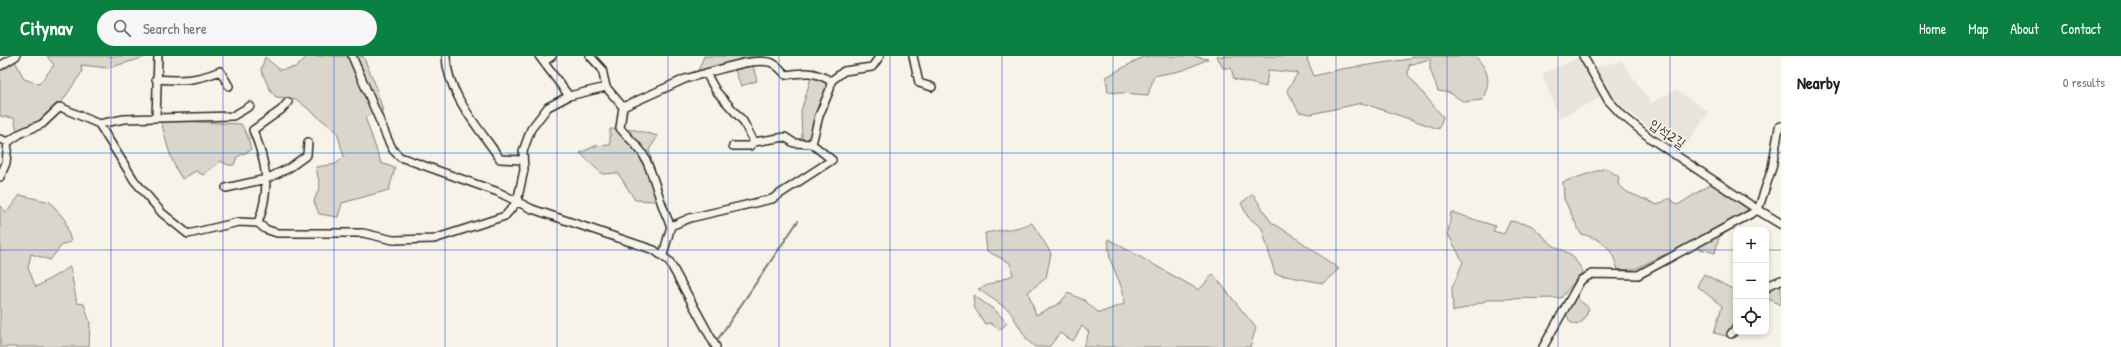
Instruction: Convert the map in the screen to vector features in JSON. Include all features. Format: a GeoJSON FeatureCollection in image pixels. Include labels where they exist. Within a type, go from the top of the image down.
{"type":"FeatureCollection","features":[{"type":"Feature","properties":{"kind":"street"},"geometry":{"type":"LineString","coordinates":[[0,66],[16,56]]}},
{"type":"Feature","properties":{"kind":"street"},"geometry":{"type":"LineString","coordinates":[[156,118],[156,79],[158,56]]}},
{"type":"Feature","properties":{"kind":"street"},"geometry":{"type":"LineString","coordinates":[[352,56],[388,140],[393,150],[400,157],[498,192],[532,209],[654,250],[669,261],[716,347]]}},
{"type":"Feature","properties":{"kind":"street"},"geometry":{"type":"LineString","coordinates":[[446,56],[447,66],[460,99],[500,159],[523,160]]}},
{"type":"Feature","properties":{"kind":"street"},"geometry":{"type":"LineString","coordinates":[[552,56],[542,59],[569,96]]}},
{"type":"Feature","properties":{"kind":"street"},"geometry":{"type":"LineString","coordinates":[[590,56],[602,69],[606,87],[623,107],[620,128],[643,154],[658,191],[662,209],[670,226],[663,256]]}},
{"type":"Feature","properties":{"kind":"street"},"geometry":{"type":"LineString","coordinates":[[812,144],[819,116],[830,89],[831,81],[844,71],[872,67],[880,56]]}},
{"type":"Feature","properties":{"kind":"street"},"geometry":{"type":"LineString","coordinates":[[913,56],[919,83],[932,87]]}},
{"type":"Feature","properties":{"kind":"street","name":"입석2길"},"geometry":{"type":"LineString","coordinates":[[1583,56],[1608,100],[1622,115],[1650,138],[1758,210]]}},
{"type":"Feature","properties":{"kind":"street"},"geometry":{"type":"LineString","coordinates":[[623,107],[685,79],[757,61],[770,62],[777,65],[786,75],[812,73],[820,74],[831,81]]}},
{"type":"Feature","properties":{"kind":"street"},"geometry":{"type":"LineString","coordinates":[[156,79],[185,81],[205,77],[220,71],[230,86]]}},
{"type":"Feature","properties":{"kind":"street"},"geometry":{"type":"LineString","coordinates":[[706,73],[716,91],[744,121],[754,142]]}},
{"type":"Feature","properties":{"kind":"street"},"geometry":{"type":"LineString","coordinates":[[8,142],[22,133],[42,124],[60,107],[99,124],[134,180],[162,213],[188,234],[239,222],[258,224],[265,229],[277,233],[363,234],[393,240],[434,239],[505,216],[517,202],[524,170],[523,151],[531,129],[548,107],[569,96],[606,87]]}},
{"type":"Feature","properties":{"kind":"street"},"geometry":{"type":"LineString","coordinates":[[258,224],[266,204],[266,167],[253,130],[281,110],[288,102]]}},
{"type":"Feature","properties":{"kind":"street"},"geometry":{"type":"LineString","coordinates":[[99,124],[124,119],[233,116],[250,106]]}},
{"type":"Feature","properties":{"kind":"street"},"geometry":{"type":"LineString","coordinates":[[1543,347],[1581,280],[1592,274],[1638,275],[1758,210],[1772,168],[1779,127],[1781,126]]}},
{"type":"Feature","properties":{"kind":"street"},"geometry":{"type":"LineString","coordinates":[[670,226],[690,218],[772,199],[832,160],[812,144],[794,143],[785,137],[754,142],[750,146],[733,146]]}},
{"type":"Feature","properties":{"kind":"street"},"geometry":{"type":"LineString","coordinates":[[0,139],[8,142]]}},
{"type":"Feature","properties":{"kind":"street"},"geometry":{"type":"LineString","coordinates":[[0,177],[6,163],[8,142]]}},
{"type":"Feature","properties":{"kind":"street"},"geometry":{"type":"LineString","coordinates":[[226,188],[266,179],[289,168],[307,155],[308,142]]}},
{"type":"Feature","properties":{"kind":"street"},"geometry":{"type":"LineString","coordinates":[[1758,210],[1781,224]]}},
{"type":"Feature","properties":{"kind":"street"},"geometry":{"type":"LineString","coordinates":[[1769,285],[1781,280]]}},
{"type":"Feature","properties":{"kind":"shaded area"},"geometry":{"type":"Polygon","coordinates":[[[47,56],[149,56],[108,68],[81,65],[82,72],[61,103],[39,124],[17,131],[14,118],[0,116],[0,70],[15,61],[24,79],[39,84],[54,65],[47,56]]]}},
{"type":"Feature","properties":{"kind":"shaded area"},"geometry":{"type":"Polygon","coordinates":[[[308,56],[363,56],[375,84],[383,111],[365,117],[381,163],[395,168],[389,190],[342,203],[338,217],[319,214],[314,201],[320,186],[316,167],[336,164],[344,157],[337,132],[296,99],[276,97],[269,88],[261,70],[265,57],[280,70],[296,67],[308,56]]]}},
{"type":"Feature","properties":{"kind":"shaded area"},"geometry":{"type":"Polygon","coordinates":[[[704,56],[762,56],[739,63],[698,71],[704,56]]]}},
{"type":"Feature","properties":{"kind":"shaded area"},"geometry":{"type":"Polygon","coordinates":[[[1192,56],[1208,59],[1184,70],[1154,76],[1148,95],[1108,92],[1106,77],[1143,57],[1192,56]]]}},
{"type":"Feature","properties":{"kind":"shaded area"},"geometry":{"type":"Polygon","coordinates":[[[1217,56],[1310,56],[1307,59],[1314,76],[1341,69],[1410,59],[1412,56],[1475,56],[1484,67],[1488,77],[1488,82],[1482,100],[1464,102],[1450,93],[1438,91],[1430,69],[1430,59],[1409,65],[1408,75],[1443,117],[1439,129],[1362,103],[1311,114],[1299,112],[1287,90],[1298,73],[1268,70],[1266,87],[1234,79],[1231,68],[1223,68],[1217,56]]]}},
{"type":"Feature","properties":{"kind":"shaded area"},"geometry":{"type":"Polygon","coordinates":[[[1580,57],[1600,98],[1559,118],[1542,74],[1580,57]]]}},
{"type":"Feature","properties":{"kind":"shaded area"},"geometry":{"type":"Polygon","coordinates":[[[1622,61],[1651,103],[1676,90],[1709,112],[1686,145],[1678,151],[1608,93],[1593,68],[1622,61]]]}},
{"type":"Feature","properties":{"kind":"shaded area"},"geometry":{"type":"Polygon","coordinates":[[[753,66],[757,81],[741,86],[735,70],[753,66]]]}},
{"type":"Feature","properties":{"kind":"shaded area"},"geometry":{"type":"Polygon","coordinates":[[[814,68],[834,82],[816,138],[802,140],[801,111],[814,68]]]}},
{"type":"Feature","properties":{"kind":"shaded area"},"geometry":{"type":"Polygon","coordinates":[[[161,120],[241,124],[248,137],[251,150],[237,157],[234,165],[228,165],[221,161],[203,175],[196,171],[182,179],[171,158],[161,120]]]}},
{"type":"Feature","properties":{"kind":"shaded area"},"geometry":{"type":"Polygon","coordinates":[[[610,129],[635,130],[658,136],[649,150],[655,174],[655,201],[635,200],[618,173],[602,174],[580,153],[595,146],[610,145],[610,129]]]}},
{"type":"Feature","properties":{"kind":"shaded area"},"geometry":{"type":"Polygon","coordinates":[[[1606,168],[1619,177],[1618,184],[1627,192],[1658,205],[1669,198],[1678,205],[1712,183],[1748,209],[1730,230],[1719,237],[1715,253],[1697,248],[1664,255],[1635,269],[1618,270],[1610,250],[1606,246],[1596,239],[1581,234],[1564,199],[1563,182],[1606,168]]]}},
{"type":"Feature","properties":{"kind":"shaded area"},"geometry":{"type":"Polygon","coordinates":[[[1253,194],[1271,222],[1292,235],[1339,269],[1323,283],[1275,274],[1262,228],[1248,217],[1241,203],[1253,194]]]}},
{"type":"Feature","properties":{"kind":"shaded area"},"geometry":{"type":"Polygon","coordinates":[[[20,195],[50,202],[65,220],[71,242],[63,244],[50,260],[31,254],[28,268],[36,287],[70,267],[77,303],[84,304],[90,323],[89,347],[0,347],[0,206],[7,212],[20,195]]]}},
{"type":"Feature","properties":{"kind":"shaded area"},"geometry":{"type":"Polygon","coordinates":[[[1451,212],[1495,226],[1493,231],[1504,234],[1510,221],[1531,225],[1554,246],[1572,255],[1583,271],[1561,298],[1491,299],[1453,312],[1452,288],[1463,262],[1448,234],[1451,212]]]}},
{"type":"Feature","properties":{"kind":"shaded area"},"geometry":{"type":"Polygon","coordinates":[[[1032,223],[1051,253],[1046,278],[1028,292],[1036,315],[1060,303],[1068,293],[1084,300],[1099,313],[1124,304],[1123,291],[1110,259],[1108,239],[1199,290],[1213,274],[1256,328],[1250,347],[1083,347],[1089,332],[1082,326],[1073,341],[1060,333],[1049,347],[1035,347],[1028,341],[1009,310],[978,289],[1013,275],[1010,263],[987,251],[985,233],[1016,228],[1032,223]]]}},
{"type":"Feature","properties":{"kind":"shaded area"},"geometry":{"type":"Polygon","coordinates":[[[1704,274],[1733,289],[1733,335],[1738,335],[1735,338],[1714,333],[1722,306],[1697,286],[1704,274]]]}},
{"type":"Feature","properties":{"kind":"shaded area"},"geometry":{"type":"Polygon","coordinates":[[[1769,281],[1777,286],[1781,286],[1781,305],[1769,299],[1769,281]]]}},
{"type":"Feature","properties":{"kind":"shaded area"},"geometry":{"type":"Polygon","coordinates":[[[973,295],[996,311],[1007,323],[1000,330],[990,323],[985,324],[974,307],[973,295]]]}},
{"type":"Feature","properties":{"kind":"shaded area"},"geometry":{"type":"Polygon","coordinates":[[[1577,295],[1579,300],[1589,308],[1584,320],[1577,325],[1570,322],[1566,313],[1577,295]]]}},
{"type":"Feature","properties":{"kind":"waterway"},"geometry":{"type":"LineString","coordinates":[[718,339],[798,221]]}}]}
